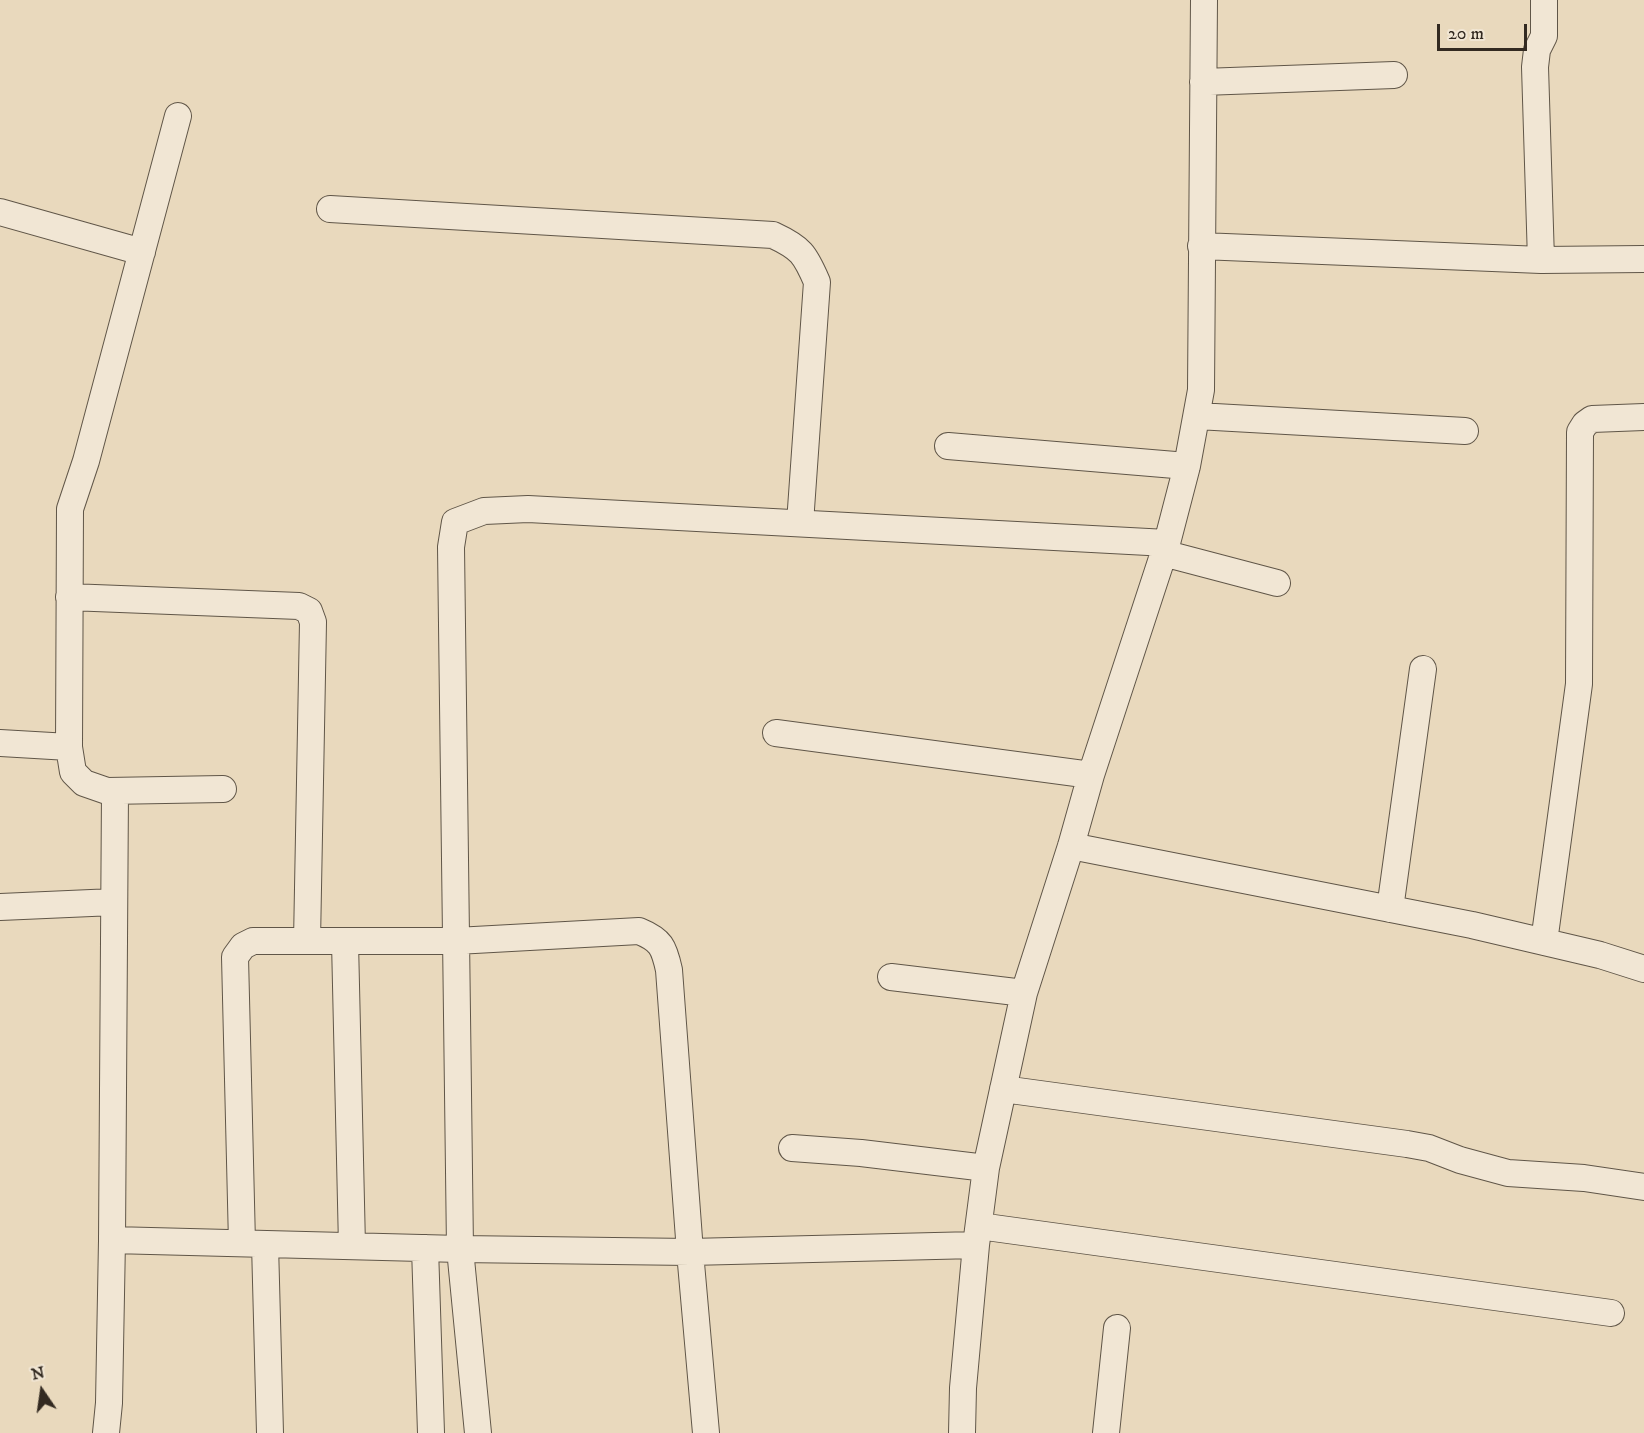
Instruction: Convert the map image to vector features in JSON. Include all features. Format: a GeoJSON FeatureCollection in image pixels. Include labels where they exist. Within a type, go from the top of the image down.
{"type":"FeatureCollection","features":[{"type":"Feature","properties":{"kind":"street"},"geometry":{"type":"LineString","coordinates":[[962,1433],[963,1388],[986,1168],[1024,993],[1091,775],[1165,548],[1187,466],[1197,416],[1201,390],[1204,0]]}},
{"type":"Feature","properties":{"kind":"street"},"geometry":{"type":"LineString","coordinates":[[1541,260],[1535,67],[1537,50],[1544,36],[1546,16],[1544,0]]}},
{"type":"Feature","properties":{"kind":"street"},"geometry":{"type":"LineString","coordinates":[[1203,82],[1394,75]]}},
{"type":"Feature","properties":{"kind":"street"},"geometry":{"type":"LineString","coordinates":[[178,116],[86,461],[70,509],[69,747],[73,772],[84,783],[107,791],[223,789]]}},
{"type":"Feature","properties":{"kind":"street"},"geometry":{"type":"LineString","coordinates":[[330,209],[773,236],[794,245],[808,260],[817,282],[800,523]]}},
{"type":"Feature","properties":{"kind":"street"},"geometry":{"type":"LineString","coordinates":[[0,212],[142,252]]}},
{"type":"Feature","properties":{"kind":"street"},"geometry":{"type":"LineString","coordinates":[[1201,246],[1541,260],[1644,259]]}},
{"type":"Feature","properties":{"kind":"street"},"geometry":{"type":"LineString","coordinates":[[1197,416],[1465,431]]}},
{"type":"Feature","properties":{"kind":"street"},"geometry":{"type":"LineString","coordinates":[[1544,942],[1579,684],[1580,432],[1584,424],[1592,419],[1644,417]]}},
{"type":"Feature","properties":{"kind":"street"},"geometry":{"type":"LineString","coordinates":[[948,446],[1187,466]]}},
{"type":"Feature","properties":{"kind":"street"},"geometry":{"type":"LineString","coordinates":[[478,1433],[460,1249],[451,547],[455,522],[484,511],[528,509],[800,523],[1165,548],[1277,583]]}},
{"type":"Feature","properties":{"kind":"street"},"geometry":{"type":"LineString","coordinates":[[69,597],[299,606],[309,611],[313,622],[307,941]]}},
{"type":"Feature","properties":{"kind":"street"},"geometry":{"type":"LineString","coordinates":[[1390,909],[1423,669]]}},
{"type":"Feature","properties":{"kind":"street"},"geometry":{"type":"LineString","coordinates":[[776,733],[1091,775]]}},
{"type":"Feature","properties":{"kind":"street"},"geometry":{"type":"LineString","coordinates":[[0,743],[69,747]]}},
{"type":"Feature","properties":{"kind":"street"},"geometry":{"type":"LineString","coordinates":[[106,1433],[109,1403],[112,1240],[115,791]]}},
{"type":"Feature","properties":{"kind":"street"},"geometry":{"type":"LineString","coordinates":[[1071,846],[1544,942],[1600,955],[1644,969]]}},
{"type":"Feature","properties":{"kind":"street"},"geometry":{"type":"LineString","coordinates":[[0,907],[114,903]]}},
{"type":"Feature","properties":{"kind":"street"},"geometry":{"type":"LineString","coordinates":[[270,1433],[254,1244],[235,957],[243,946],[254,941],[456,941],[639,931],[656,938],[665,952],[669,970],[706,1433]]}},
{"type":"Feature","properties":{"kind":"street"},"geometry":{"type":"LineString","coordinates":[[345,942],[351,1246]]}},
{"type":"Feature","properties":{"kind":"street"},"geometry":{"type":"LineString","coordinates":[[891,977],[1024,993]]}},
{"type":"Feature","properties":{"kind":"street"},"geometry":{"type":"LineString","coordinates":[[1003,1089],[1407,1144],[1429,1148],[1460,1160],[1508,1173],[1584,1178],[1644,1187]]}},
{"type":"Feature","properties":{"kind":"street"},"geometry":{"type":"LineString","coordinates":[[792,1148],[861,1153],[986,1168]]}},
{"type":"Feature","properties":{"kind":"street"},"geometry":{"type":"LineString","coordinates":[[112,1240],[690,1252],[978,1235],[1611,1313]]}},
{"type":"Feature","properties":{"kind":"street"},"geometry":{"type":"LineString","coordinates":[[425,1248],[431,1433]]}},
{"type":"Feature","properties":{"kind":"street"},"geometry":{"type":"LineString","coordinates":[[1106,1433],[1117,1328]]}}]}
